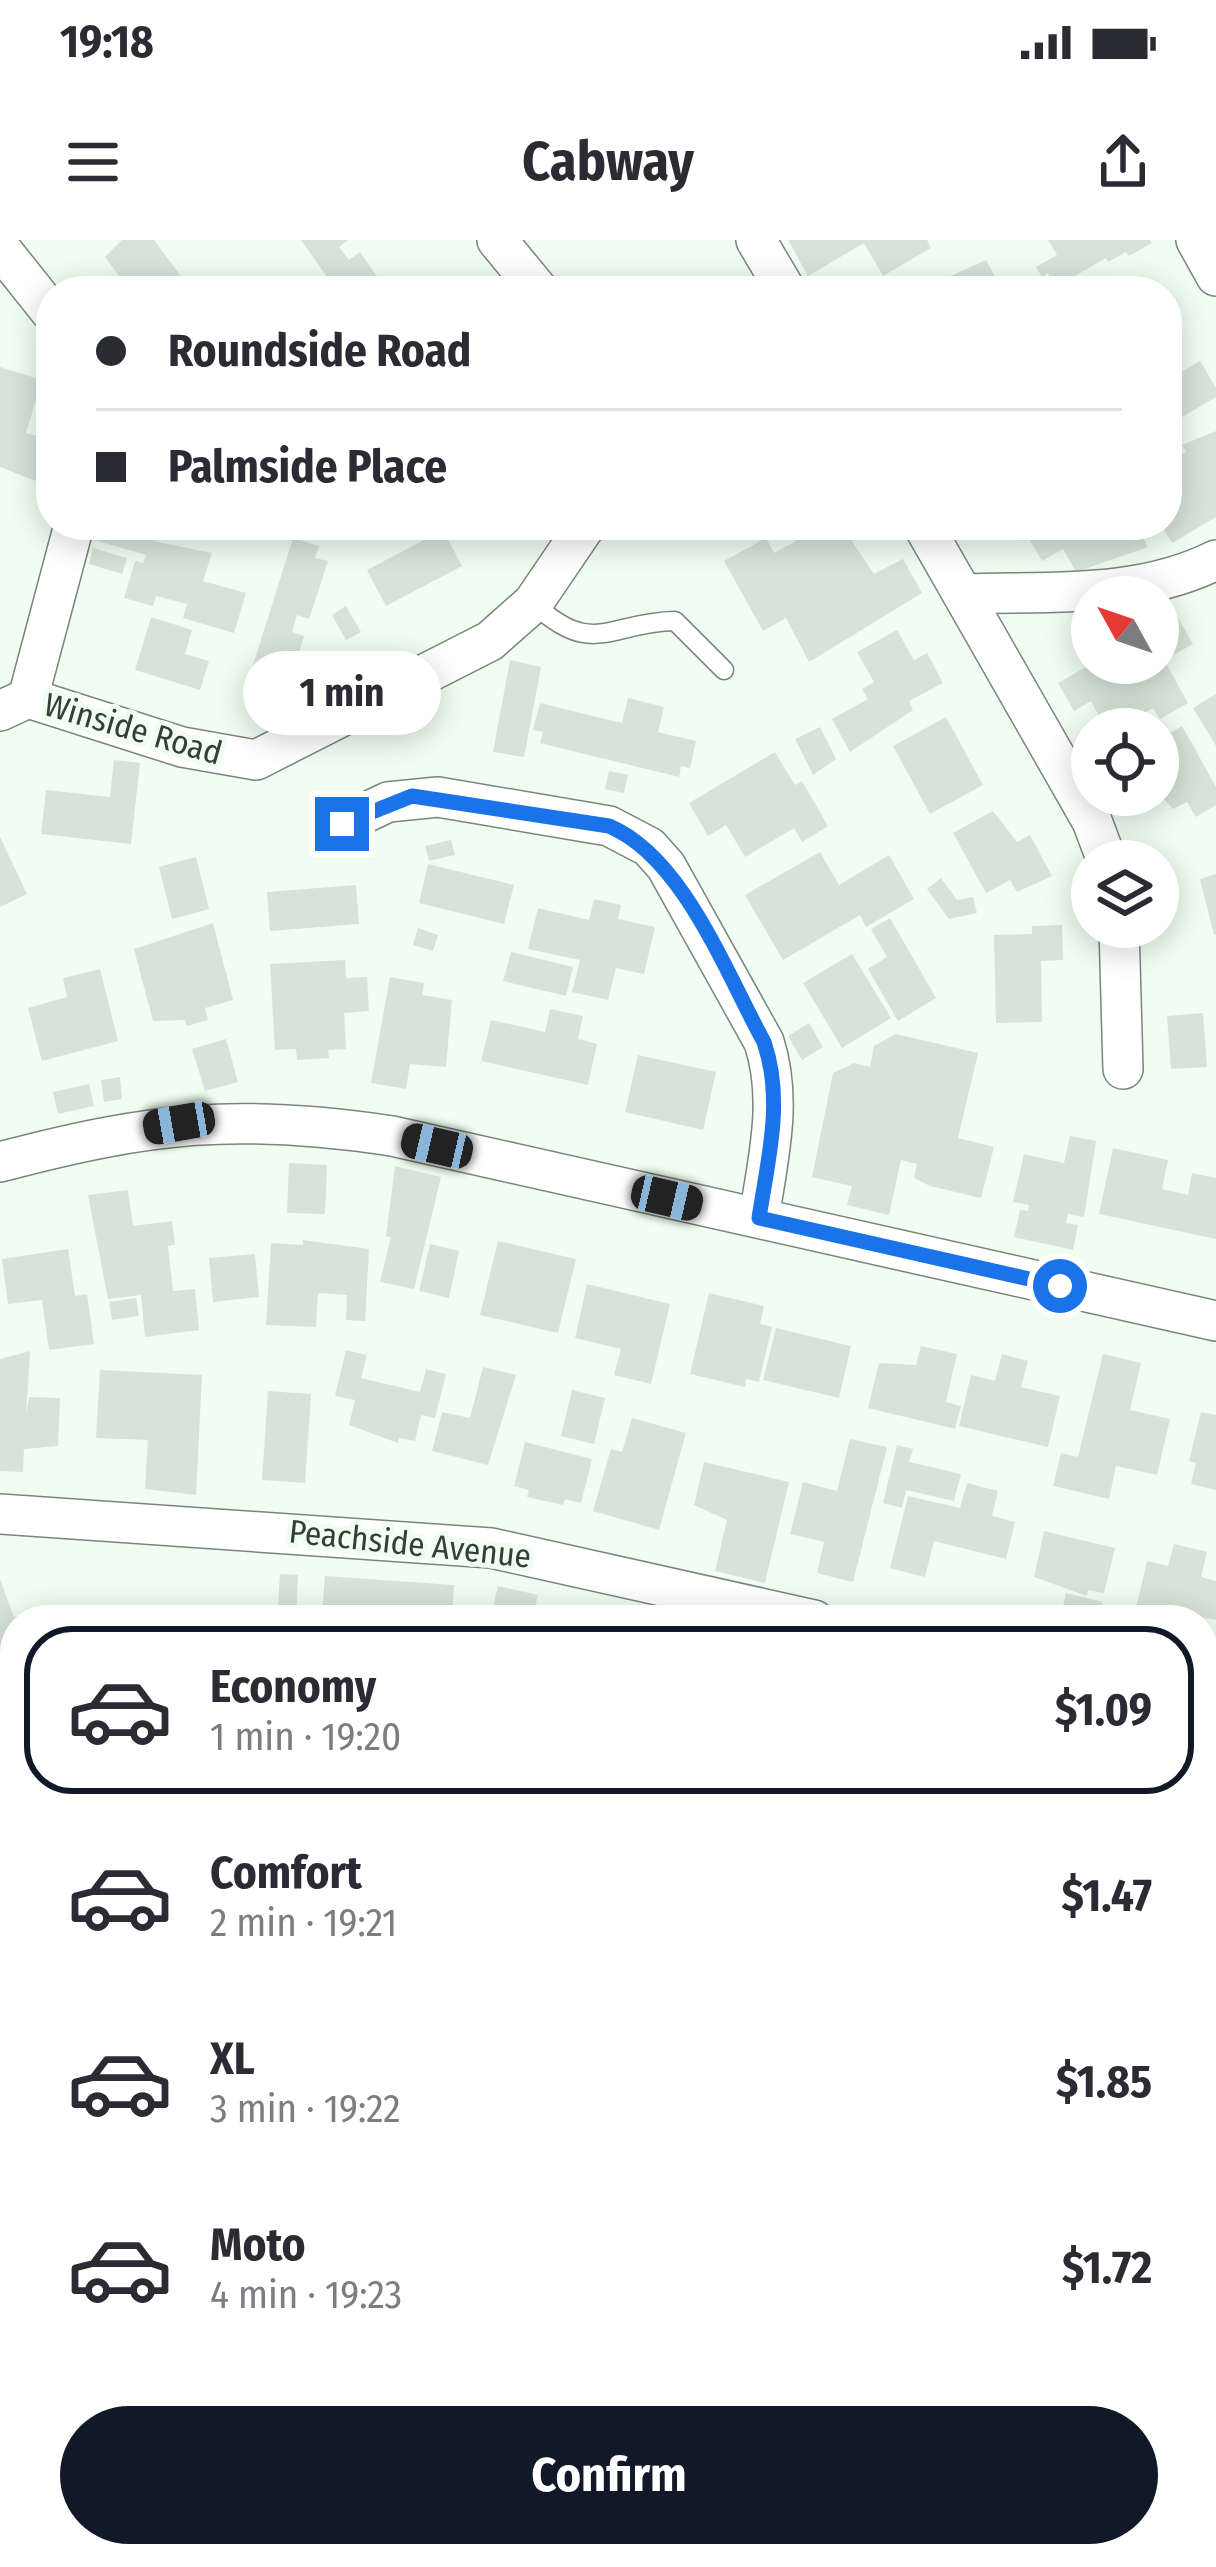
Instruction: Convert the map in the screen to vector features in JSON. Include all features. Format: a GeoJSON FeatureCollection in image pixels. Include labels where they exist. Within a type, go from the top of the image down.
{"type":"FeatureCollection","features":[{"type":"Feature","properties":{"kind":"street"},"geometry":{"type":"LineString","coordinates":[[496,240],[526,276]]}},
{"type":"Feature","properties":{"kind":"street"},"geometry":{"type":"LineString","coordinates":[[756,240],[777,276]]}},
{"type":"Feature","properties":{"kind":"street"},"geometry":{"type":"LineString","coordinates":[[1196,240],[1216,276]]}},
{"type":"Feature","properties":{"kind":"street"},"geometry":{"type":"LineString","coordinates":[[0,248],[36,293]]}},
{"type":"Feature","properties":{"kind":"street"},"geometry":{"type":"LineString","coordinates":[[14,704],[69,540]]}},
{"type":"Feature","properties":{"kind":"street","name":"Winside Road"},"geometry":{"type":"LineString","coordinates":[[14,704],[182,747],[256,760],[490,640],[532,603],[576,540]]}},
{"type":"Feature","properties":{"kind":"street"},"geometry":{"type":"LineString","coordinates":[[931,540],[1092,820],[1099,840]]}},
{"type":"Feature","properties":{"kind":"street"},"geometry":{"type":"LineString","coordinates":[[963,594],[1169,583],[1216,560]]}},
{"type":"Feature","properties":{"kind":"street"},"geometry":{"type":"LineString","coordinates":[[342,824],[388,802],[438,797],[609,826],[649,847],[666,866],[764,1042],[774,1070],[776,1107],[759,1218]]}},
{"type":"Feature","properties":{"kind":"street"},"geometry":{"type":"LineString","coordinates":[[1119,948],[1123,1069]]}},
{"type":"Feature","properties":{"kind":"street"},"geometry":{"type":"LineString","coordinates":[[0,1162],[179,1123],[289,1120],[392,1136],[1216,1322]]}},
{"type":"Feature","properties":{"kind":"street","name":"Peachside Avenue"},"geometry":{"type":"LineString","coordinates":[[0,1514],[491,1548],[747,1605]]}},
{"type":"Feature","properties":{"kind":"lane"},"geometry":{"type":"LineString","coordinates":[[532,603],[565,629],[587,634],[619,634],[674,621],[724,670]]}},
{"type":"Feature","properties":{"kind":"building"},"geometry":{"type":"Polygon","coordinates":[[[122,240],[154,240],[181,276],[119,276],[105,257],[122,240]]]}},
{"type":"Feature","properties":{"kind":"building"},"geometry":{"type":"Polygon","coordinates":[[[301,240],[348,240],[339,247],[349,260],[360,252],[377,276],[326,276],[301,240]]]}},
{"type":"Feature","properties":{"kind":"building"},"geometry":{"type":"Polygon","coordinates":[[[788,240],[927,240],[931,248],[883,276],[864,243],[808,276],[788,240]]]}},
{"type":"Feature","properties":{"kind":"building"},"geometry":{"type":"Polygon","coordinates":[[[1048,240],[1152,243],[1129,256],[1126,252],[1108,262],[1106,258],[1075,276],[1041,276],[1036,267],[1057,255],[1048,240]]]}},
{"type":"Feature","properties":{"kind":"building"},"geometry":{"type":"Polygon","coordinates":[[[986,260],[995,276],[950,276],[986,260]]]}},
{"type":"Feature","properties":{"kind":"building"},"geometry":{"type":"Polygon","coordinates":[[[1200,361],[1216,388],[1216,397],[1182,417],[1182,372],[1200,361]]]}},
{"type":"Feature","properties":{"kind":"building"},"geometry":{"type":"Polygon","coordinates":[[[0,367],[36,378],[36,400],[26,433],[36,436],[36,481],[0,467],[0,367]]]}},
{"type":"Feature","properties":{"kind":"building"},"geometry":{"type":"Polygon","coordinates":[[[1216,431],[1216,517],[1182,537],[1182,454],[1186,452],[1182,445],[1216,431]]]}},
{"type":"Feature","properties":{"kind":"building"},"geometry":{"type":"Polygon","coordinates":[[[94,540],[153,540],[212,553],[203,581],[246,593],[234,633],[183,618],[187,604],[156,596],[153,606],[124,598],[135,561],[143,563],[146,555],[94,540]]]}},
{"type":"Feature","properties":{"kind":"building"},"geometry":{"type":"Polygon","coordinates":[[[292,540],[319,546],[315,558],[328,561],[309,619],[297,615],[292,632],[304,636],[286,695],[273,691],[269,702],[244,694],[292,540]]]}},
{"type":"Feature","properties":{"kind":"building"},"geometry":{"type":"Polygon","coordinates":[[[424,540],[448,540],[462,566],[386,606],[367,570],[424,540]]]}},
{"type":"Feature","properties":{"kind":"building"},"geometry":{"type":"Polygon","coordinates":[[[762,540],[774,553],[798,540],[851,540],[874,574],[903,559],[922,593],[809,662],[786,618],[763,631],[724,561],[762,540]]]}},
{"type":"Feature","properties":{"kind":"building"},"geometry":{"type":"Polygon","coordinates":[[[1030,540],[1144,540],[1148,547],[1076,572],[1063,549],[1042,561],[1030,540]]]}},
{"type":"Feature","properties":{"kind":"building"},"geometry":{"type":"Polygon","coordinates":[[[93,548],[127,558],[122,574],[89,564],[93,548]]]}},
{"type":"Feature","properties":{"kind":"building"},"geometry":{"type":"Polygon","coordinates":[[[346,606],[361,632],[346,640],[332,615],[346,606]]]}},
{"type":"Feature","properties":{"kind":"building"},"geometry":{"type":"Polygon","coordinates":[[[151,617],[192,630],[185,654],[209,661],[200,690],[135,670],[151,617]]]}},
{"type":"Feature","properties":{"kind":"building"},"geometry":{"type":"Polygon","coordinates":[[[1179,620],[1193,644],[1179,652],[1179,620]]]}},
{"type":"Feature","properties":{"kind":"building"},"geometry":{"type":"Polygon","coordinates":[[[897,630],[914,660],[927,653],[943,683],[909,701],[913,710],[850,752],[832,719],[868,699],[862,689],[874,682],[857,652],[897,630]]]}},
{"type":"Feature","properties":{"kind":"building"},"geometry":{"type":"Polygon","coordinates":[[[510,660],[541,667],[524,757],[493,752],[510,660]]]}},
{"type":"Feature","properties":{"kind":"building"},"geometry":{"type":"Polygon","coordinates":[[[1071,676],[1071,684],[1177,684],[1188,703],[1179,708],[1095,708],[1091,701],[1072,708],[1058,683],[1071,676]]]}},
{"type":"Feature","properties":{"kind":"building"},"geometry":{"type":"Polygon","coordinates":[[[1216,694],[1216,746],[1193,708],[1216,694]]]}},
{"type":"Feature","properties":{"kind":"building"},"geometry":{"type":"Polygon","coordinates":[[[628,698],[664,707],[658,732],[696,741],[690,768],[681,766],[679,777],[540,743],[543,732],[533,730],[540,703],[622,723],[628,698]]]}},
{"type":"Feature","properties":{"kind":"building"},"geometry":{"type":"Polygon","coordinates":[[[946,717],[983,785],[930,814],[893,746],[946,717]]]}},
{"type":"Feature","properties":{"kind":"building"},"geometry":{"type":"Polygon","coordinates":[[[820,727],[836,759],[813,775],[795,739],[820,727]]]}},
{"type":"Feature","properties":{"kind":"building"},"geometry":{"type":"Polygon","coordinates":[[[1179,728],[1216,787],[1216,805],[1196,817],[1187,802],[1179,806],[1179,728]]]}},
{"type":"Feature","properties":{"kind":"building"},"geometry":{"type":"Polygon","coordinates":[[[775,752],[795,785],[802,781],[828,826],[802,842],[794,828],[745,857],[726,825],[708,836],[689,803],[775,752]]]}},
{"type":"Feature","properties":{"kind":"building"},"geometry":{"type":"Polygon","coordinates":[[[114,760],[140,763],[131,844],[41,834],[46,790],[110,797],[114,760]]]}},
{"type":"Feature","properties":{"kind":"building"},"geometry":{"type":"Polygon","coordinates":[[[609,771],[628,775],[624,793],[605,789],[609,771]]]}},
{"type":"Feature","properties":{"kind":"building"},"geometry":{"type":"Polygon","coordinates":[[[993,811],[1017,842],[1030,835],[1052,876],[1017,892],[1010,880],[986,893],[953,833],[993,811]]]}},
{"type":"Feature","properties":{"kind":"building"},"geometry":{"type":"Polygon","coordinates":[[[0,837],[27,894],[0,907],[0,837]]]}},
{"type":"Feature","properties":{"kind":"building"},"geometry":{"type":"Polygon","coordinates":[[[451,840],[455,855],[429,861],[425,846],[451,840]]]}},
{"type":"Feature","properties":{"kind":"building"},"geometry":{"type":"Polygon","coordinates":[[[820,852],[839,885],[889,855],[914,899],[866,927],[860,915],[783,960],[745,895],[820,852]]]}},
{"type":"Feature","properties":{"kind":"building"},"geometry":{"type":"Polygon","coordinates":[[[196,857],[209,909],[172,919],[159,867],[196,857]]]}},
{"type":"Feature","properties":{"kind":"building"},"geometry":{"type":"Polygon","coordinates":[[[428,864],[514,885],[504,924],[419,903],[428,864]]]}},
{"type":"Feature","properties":{"kind":"building"},"geometry":{"type":"Polygon","coordinates":[[[1216,874],[1216,935],[1214,935],[1200,879],[1216,874]]]}},
{"type":"Feature","properties":{"kind":"building"},"geometry":{"type":"Polygon","coordinates":[[[941,878],[957,900],[973,897],[977,913],[949,919],[927,889],[941,878]]]}},
{"type":"Feature","properties":{"kind":"building"},"geometry":{"type":"Polygon","coordinates":[[[356,885],[359,924],[270,931],[267,892],[356,885]]]}},
{"type":"Feature","properties":{"kind":"building"},"geometry":{"type":"Polygon","coordinates":[[[594,899],[621,905],[618,919],[655,927],[644,974],[616,968],[608,1000],[572,992],[580,960],[528,949],[538,908],[589,920],[594,899]]]}},
{"type":"Feature","properties":{"kind":"building"},"geometry":{"type":"Polygon","coordinates":[[[890,918],[936,998],[898,1021],[868,969],[887,957],[871,929],[890,918]]]}},
{"type":"Feature","properties":{"kind":"building"},"geometry":{"type":"Polygon","coordinates":[[[213,923],[233,1000],[205,1008],[208,1020],[187,1026],[185,1020],[153,1021],[134,949],[213,923]]]}},
{"type":"Feature","properties":{"kind":"building"},"geometry":{"type":"Polygon","coordinates":[[[1062,925],[1063,960],[1041,961],[1042,1022],[996,1023],[994,935],[1032,934],[1032,926],[1062,925]]]}},
{"type":"Feature","properties":{"kind":"building"},"geometry":{"type":"Polygon","coordinates":[[[418,928],[438,935],[433,951],[413,945],[418,928]]]}},
{"type":"Feature","properties":{"kind":"building"},"geometry":{"type":"Polygon","coordinates":[[[511,952],[573,967],[566,996],[503,981],[511,952]]]}},
{"type":"Feature","properties":{"kind":"building"},"geometry":{"type":"Polygon","coordinates":[[[852,954],[891,1018],[842,1048],[803,983],[852,954]]]}},
{"type":"Feature","properties":{"kind":"building"},"geometry":{"type":"Polygon","coordinates":[[[345,960],[346,978],[367,977],[369,1011],[344,1013],[346,1049],[328,1050],[329,1058],[297,1060],[296,1049],[275,1050],[270,964],[345,960]]]}},
{"type":"Feature","properties":{"kind":"building"},"geometry":{"type":"Polygon","coordinates":[[[100,969],[118,1041],[42,1061],[28,1008],[67,997],[63,978],[100,969]]]}},
{"type":"Feature","properties":{"kind":"building"},"geometry":{"type":"Polygon","coordinates":[[[390,977],[424,983],[422,995],[452,1000],[446,1067],[410,1064],[406,1089],[371,1083],[390,977]]]}},
{"type":"Feature","properties":{"kind":"building"},"geometry":{"type":"Polygon","coordinates":[[[550,1009],[583,1016],[578,1039],[597,1044],[588,1085],[481,1061],[491,1020],[545,1032],[550,1009]]]}},
{"type":"Feature","properties":{"kind":"building"},"geometry":{"type":"Polygon","coordinates":[[[1203,1013],[1207,1067],[1171,1069],[1167,1016],[1203,1013]]]}},
{"type":"Feature","properties":{"kind":"building"},"geometry":{"type":"Polygon","coordinates":[[[809,1023],[823,1047],[802,1060],[788,1036],[809,1023]]]}},
{"type":"Feature","properties":{"kind":"building"},"geometry":{"type":"Polygon","coordinates":[[[896,1034],[978,1053],[958,1138],[994,1147],[981,1198],[930,1186],[914,1178],[917,1164],[901,1160],[889,1215],[847,1205],[852,1186],[812,1177],[833,1073],[854,1063],[870,1067],[874,1046],[896,1034]]]}},
{"type":"Feature","properties":{"kind":"building"},"geometry":{"type":"Polygon","coordinates":[[[226,1039],[238,1082],[205,1091],[192,1049],[226,1039]]]}},
{"type":"Feature","properties":{"kind":"building"},"geometry":{"type":"Polygon","coordinates":[[[638,1055],[716,1072],[703,1130],[625,1112],[638,1055]]]}},
{"type":"Feature","properties":{"kind":"building"},"geometry":{"type":"Polygon","coordinates":[[[120,1077],[122,1099],[104,1102],[101,1080],[120,1077]]]}},
{"type":"Feature","properties":{"kind":"building"},"geometry":{"type":"Polygon","coordinates":[[[89,1084],[94,1106],[58,1114],[53,1092],[89,1084]]]}},
{"type":"Feature","properties":{"kind":"building"},"geometry":{"type":"Polygon","coordinates":[[[1070,1136],[1096,1141],[1084,1217],[1068,1214],[1066,1223],[1078,1225],[1073,1250],[1014,1237],[1020,1210],[1028,1211],[1029,1205],[1013,1202],[1024,1154],[1064,1163],[1070,1136]]]}},
{"type":"Feature","properties":{"kind":"building"},"geometry":{"type":"Polygon","coordinates":[[[1113,1148],[1168,1160],[1162,1189],[1188,1195],[1192,1173],[1216,1178],[1216,1239],[1099,1214],[1113,1148]]]}},
{"type":"Feature","properties":{"kind":"building"},"geometry":{"type":"Polygon","coordinates":[[[289,1163],[327,1165],[325,1214],[287,1213],[289,1163]]]}},
{"type":"Feature","properties":{"kind":"building"},"geometry":{"type":"Polygon","coordinates":[[[395,1166],[441,1177],[414,1289],[380,1282],[391,1237],[386,1236],[395,1166]]]}},
{"type":"Feature","properties":{"kind":"building"},"geometry":{"type":"Polygon","coordinates":[[[128,1190],[133,1226],[172,1221],[175,1245],[168,1246],[173,1291],[195,1289],[199,1330],[145,1337],[141,1295],[108,1299],[88,1195],[128,1190]]]}},
{"type":"Feature","properties":{"kind":"building"},"geometry":{"type":"Polygon","coordinates":[[[303,1240],[369,1249],[365,1321],[346,1320],[347,1295],[318,1293],[316,1327],[266,1325],[271,1243],[303,1245],[303,1240]]]}},
{"type":"Feature","properties":{"kind":"building"},"geometry":{"type":"Polygon","coordinates":[[[498,1241],[576,1259],[558,1333],[480,1315],[498,1241]]]}},
{"type":"Feature","properties":{"kind":"building"},"geometry":{"type":"Polygon","coordinates":[[[430,1244],[459,1251],[449,1298],[419,1291],[430,1244]]]}},
{"type":"Feature","properties":{"kind":"building"},"geometry":{"type":"Polygon","coordinates":[[[68,1249],[75,1296],[87,1294],[94,1344],[49,1350],[42,1300],[8,1304],[2,1259],[68,1249]]]}},
{"type":"Feature","properties":{"kind":"building"},"geometry":{"type":"Polygon","coordinates":[[[255,1254],[259,1297],[213,1302],[209,1258],[255,1254]]]}},
{"type":"Feature","properties":{"kind":"building"},"geometry":{"type":"Polygon","coordinates":[[[587,1284],[670,1304],[651,1384],[614,1375],[621,1349],[575,1338],[587,1284]]]}},
{"type":"Feature","properties":{"kind":"building"},"geometry":{"type":"Polygon","coordinates":[[[709,1293],[764,1306],[760,1324],[772,1327],[759,1382],[746,1379],[745,1387],[690,1374],[709,1293]]]}},
{"type":"Feature","properties":{"kind":"building"},"geometry":{"type":"Polygon","coordinates":[[[136,1298],[139,1316],[112,1320],[109,1302],[136,1298]]]}},
{"type":"Feature","properties":{"kind":"building"},"geometry":{"type":"Polygon","coordinates":[[[776,1328],[851,1346],[839,1398],[763,1380],[776,1328]]]}},
{"type":"Feature","properties":{"kind":"building"},"geometry":{"type":"Polygon","coordinates":[[[921,1346],[957,1354],[946,1402],[961,1406],[955,1429],[868,1408],[879,1363],[916,1365],[921,1346]]]}},
{"type":"Feature","properties":{"kind":"building"},"geometry":{"type":"Polygon","coordinates":[[[346,1350],[367,1355],[361,1378],[420,1392],[426,1369],[446,1374],[435,1418],[421,1415],[415,1441],[399,1438],[398,1443],[349,1425],[355,1400],[335,1396],[346,1350]]]}},
{"type":"Feature","properties":{"kind":"building"},"geometry":{"type":"Polygon","coordinates":[[[30,1351],[26,1415],[29,1397],[60,1398],[58,1446],[24,1449],[23,1472],[0,1471],[0,1359],[30,1351]]]}},
{"type":"Feature","properties":{"kind":"building"},"geometry":{"type":"Polygon","coordinates":[[[1002,1354],[1028,1361],[1021,1387],[1060,1396],[1048,1447],[959,1426],[971,1375],[995,1381],[1002,1354]]]}},
{"type":"Feature","properties":{"kind":"building"},"geometry":{"type":"Polygon","coordinates":[[[1103,1354],[1141,1363],[1130,1410],[1170,1419],[1157,1475],[1116,1466],[1109,1499],[1053,1486],[1061,1453],[1078,1457],[1103,1354]]]}},
{"type":"Feature","properties":{"kind":"building"},"geometry":{"type":"Polygon","coordinates":[[[483,1367],[516,1375],[488,1465],[432,1451],[442,1412],[470,1418],[483,1367]]]}},
{"type":"Feature","properties":{"kind":"building"},"geometry":{"type":"Polygon","coordinates":[[[100,1370],[202,1375],[196,1495],[145,1489],[148,1440],[96,1438],[100,1370]]]}},
{"type":"Feature","properties":{"kind":"building"},"geometry":{"type":"Polygon","coordinates":[[[572,1390],[605,1398],[594,1444],[561,1436],[572,1390]]]}},
{"type":"Feature","properties":{"kind":"building"},"geometry":{"type":"Polygon","coordinates":[[[268,1391],[311,1394],[305,1483],[262,1480],[268,1391]]]}},
{"type":"Feature","properties":{"kind":"building"},"geometry":{"type":"Polygon","coordinates":[[[1201,1412],[1216,1415],[1216,1490],[1191,1484],[1196,1463],[1189,1461],[1201,1412]]]}},
{"type":"Feature","properties":{"kind":"building"},"geometry":{"type":"Polygon","coordinates":[[[632,1418],[686,1433],[659,1530],[593,1511],[611,1449],[622,1452],[632,1418]]]}},
{"type":"Feature","properties":{"kind":"building"},"geometry":{"type":"Polygon","coordinates":[[[850,1439],[887,1447],[853,1582],[817,1573],[824,1542],[790,1534],[803,1482],[837,1491],[850,1439]]]}},
{"type":"Feature","properties":{"kind":"building"},"geometry":{"type":"Polygon","coordinates":[[[525,1442],[592,1459],[581,1503],[565,1499],[563,1505],[527,1497],[529,1490],[514,1486],[525,1442]]]}},
{"type":"Feature","properties":{"kind":"building"},"geometry":{"type":"Polygon","coordinates":[[[897,1445],[913,1449],[909,1462],[961,1474],[954,1501],[906,1490],[902,1508],[883,1503],[897,1445]]]}},
{"type":"Feature","properties":{"kind":"building"},"geometry":{"type":"Polygon","coordinates":[[[704,1462],[789,1482],[765,1583],[715,1571],[727,1520],[694,1505],[704,1462]]]}},
{"type":"Feature","properties":{"kind":"building"},"geometry":{"type":"Polygon","coordinates":[[[967,1483],[998,1491],[992,1516],[1015,1522],[1006,1559],[934,1541],[925,1577],[890,1568],[908,1496],[960,1508],[967,1483]]]}},
{"type":"Feature","properties":{"kind":"building"},"geometry":{"type":"Polygon","coordinates":[[[1044,1531],[1115,1548],[1104,1593],[1088,1590],[1087,1596],[1034,1577],[1044,1531]]]}},
{"type":"Feature","properties":{"kind":"building"},"geometry":{"type":"Polygon","coordinates":[[[1174,1544],[1207,1552],[1201,1577],[1216,1581],[1216,1605],[1137,1605],[1147,1561],[1168,1566],[1174,1544]]]}},
{"type":"Feature","properties":{"kind":"building"},"geometry":{"type":"Polygon","coordinates":[[[280,1574],[298,1575],[297,1605],[278,1605],[280,1574]]]}},
{"type":"Feature","properties":{"kind":"building"},"geometry":{"type":"Polygon","coordinates":[[[325,1576],[454,1585],[453,1605],[323,1605],[325,1576]]]}},
{"type":"Feature","properties":{"kind":"building"},"geometry":{"type":"Polygon","coordinates":[[[0,1579],[10,1605],[0,1605],[0,1579]]]}},
{"type":"Feature","properties":{"kind":"building"},"geometry":{"type":"Polygon","coordinates":[[[498,1586],[538,1595],[536,1605],[494,1605],[498,1586]]]}},
{"type":"Feature","properties":{"kind":"building"},"geometry":{"type":"Polygon","coordinates":[[[1066,1593],[1103,1602],[1102,1605],[1063,1605],[1066,1593]]]}},
{"type":"Feature","properties":{"kind":"route"},"geometry":{"type":"LineString","coordinates":[[342,824],[412,796],[609,826],[631,835],[666,866],[764,1042],[774,1070],[776,1107],[759,1218],[1060,1286]]}}]}
